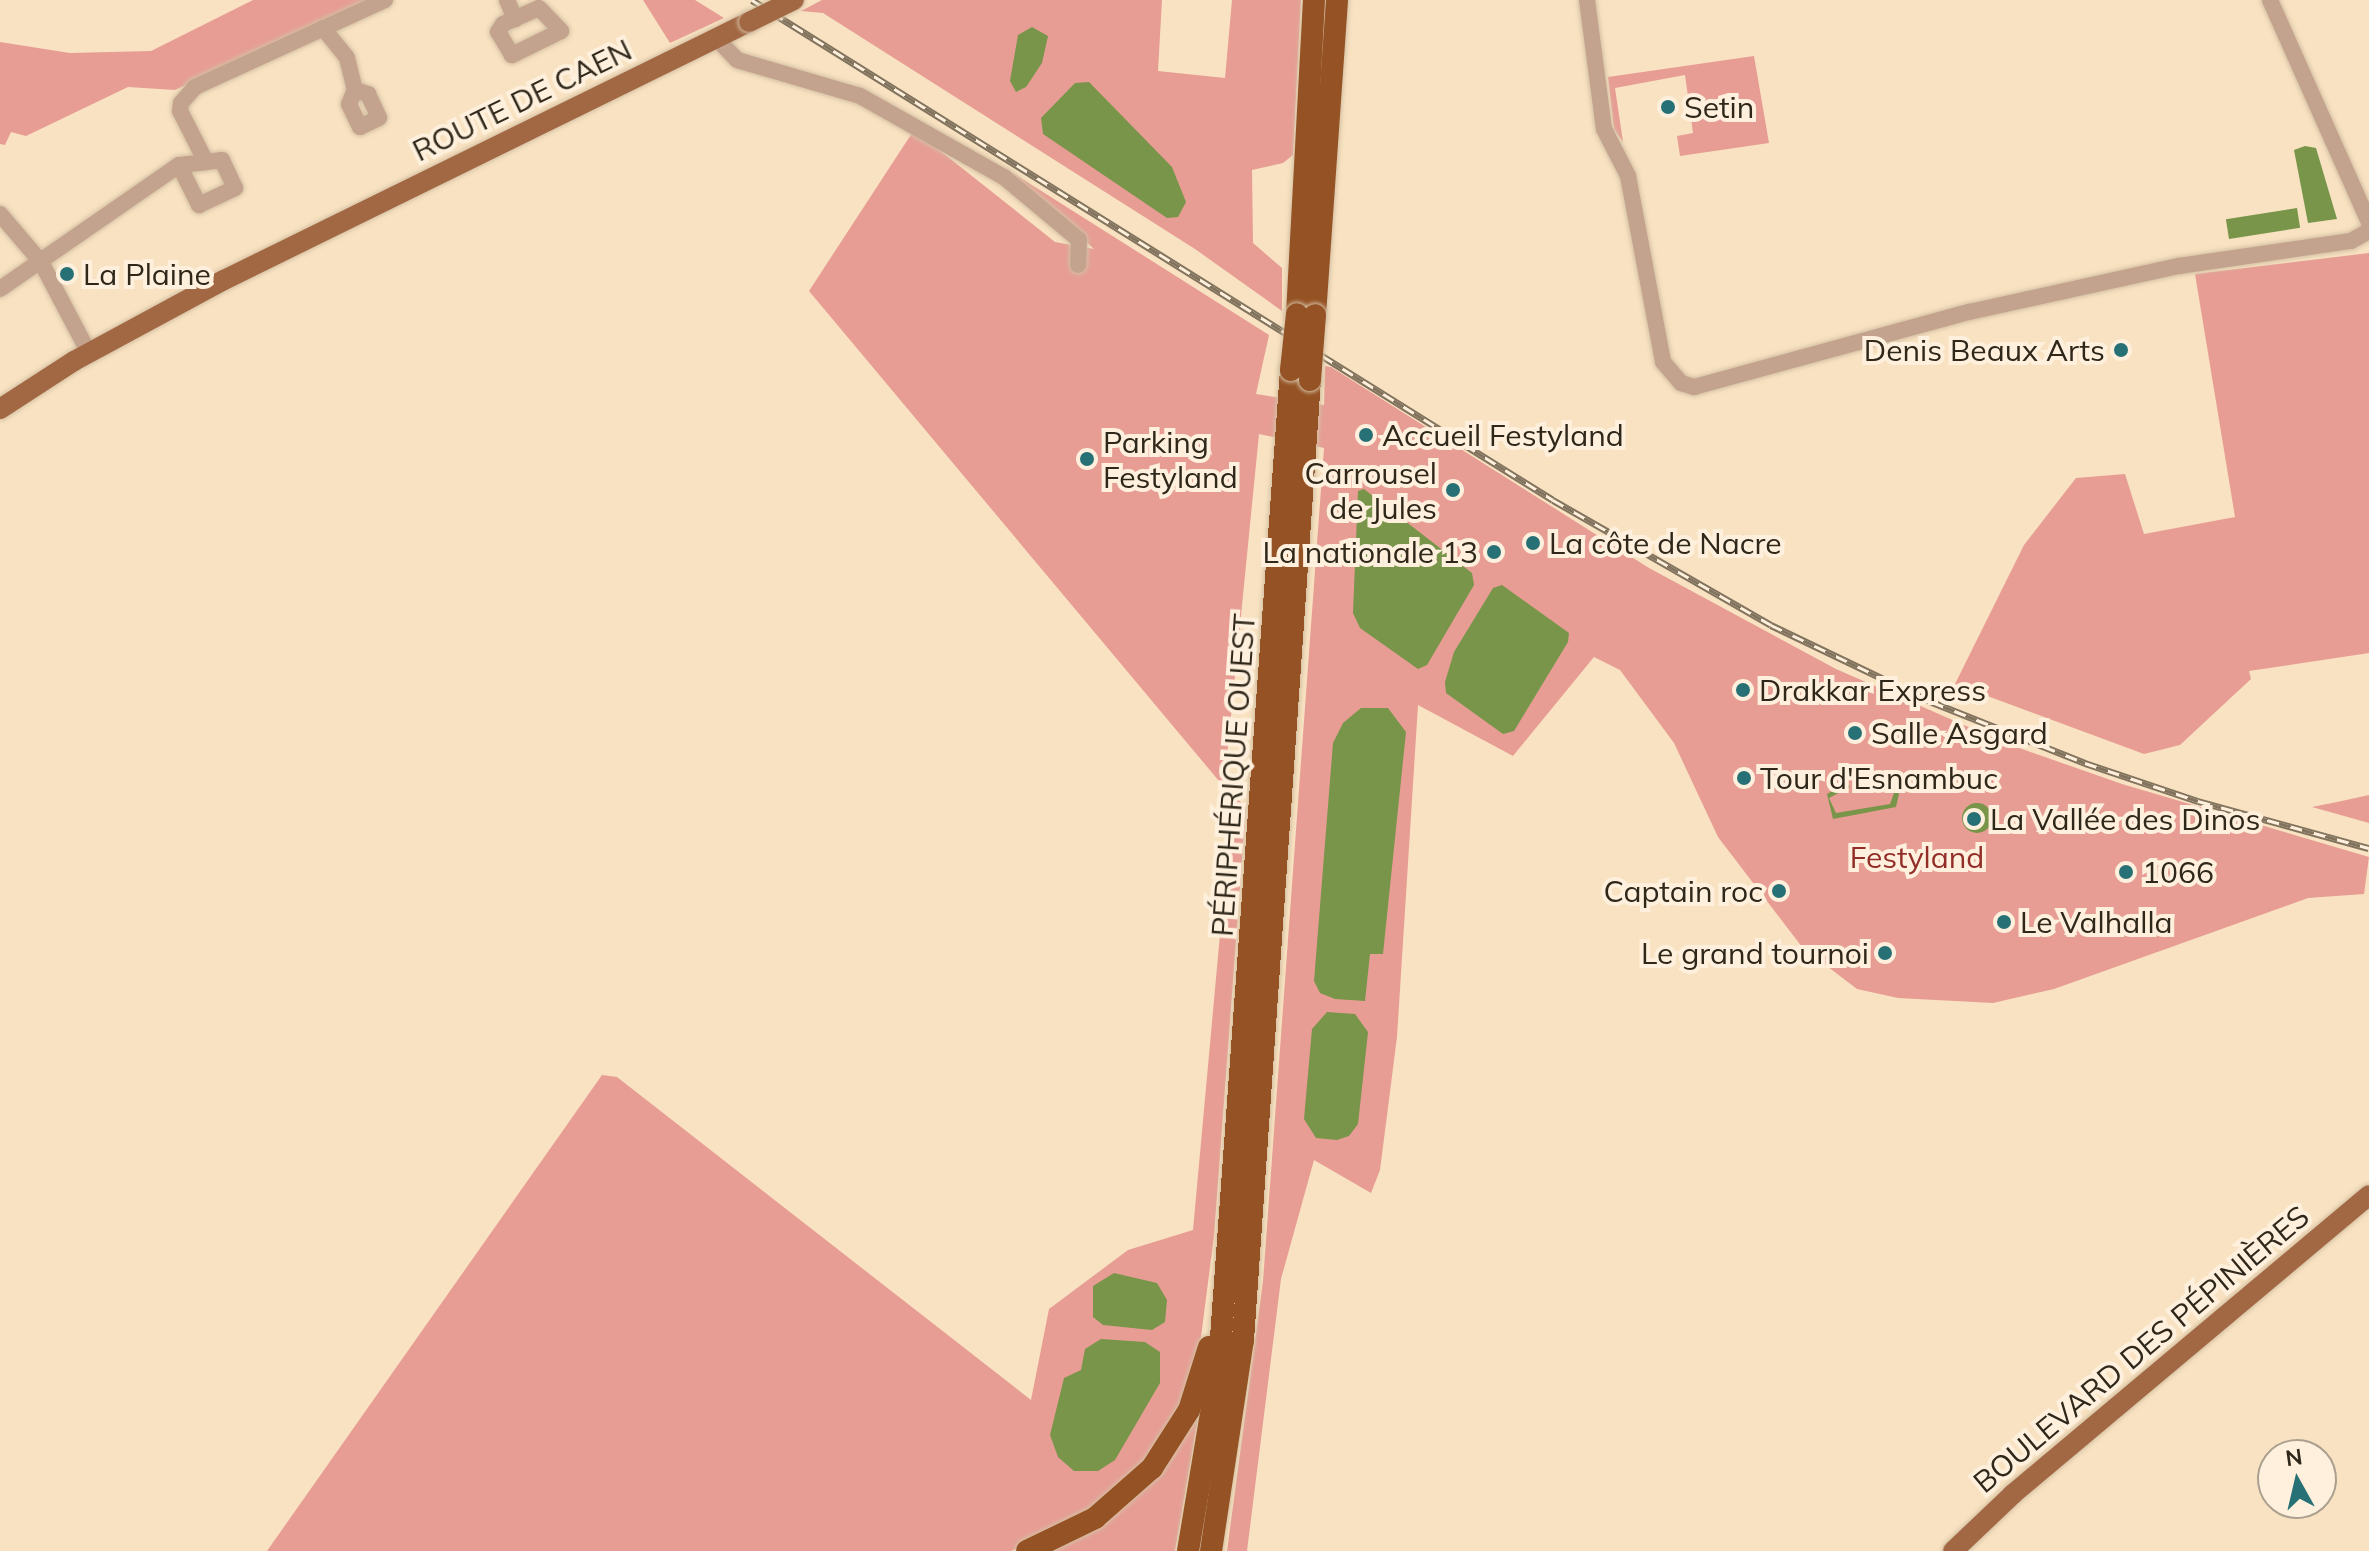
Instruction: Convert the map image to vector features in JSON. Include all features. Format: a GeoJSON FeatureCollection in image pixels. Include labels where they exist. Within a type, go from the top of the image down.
{"type":"FeatureCollection","features":[{"type":"Feature","properties":{"kind":"highway","name":"PÉRIPHÉRIQUE OUEST"},"geometry":{"type":"LineString","coordinates":[[1306,315],[1314,0]]}},
{"type":"Feature","properties":{"kind":"highway","name":"PÉRIPHÉRIQUE OUEST"},"geometry":{"type":"LineString","coordinates":[[1211,1551],[1243,1340],[1296,442],[1337,0]]}},
{"type":"Feature","properties":{"kind":"highway","name":"PÉRIPHÉRIQUE OUEST"},"geometry":{"type":"LineString","coordinates":[[1188,1551],[1219,1365],[1296,442]]}},
{"type":"Feature","properties":{"kind":"highway"},"geometry":{"type":"LineString","coordinates":[[1027,1551],[1071,1532],[1112,1506],[1152,1468],[1182,1423],[1206,1357],[1233,1191]]}},
{"type":"Feature","properties":{"kind":"main road","name":"ROUTE DE CAEN"},"geometry":{"type":"LineString","coordinates":[[86,347],[794,0]]}},
{"type":"Feature","properties":{"kind":"main road"},"geometry":{"type":"LineString","coordinates":[[0,392],[86,347]]}},
{"type":"Feature","properties":{"kind":"main road"},"geometry":{"type":"LineString","coordinates":[[0,409],[86,347]]}},
{"type":"Feature","properties":{"kind":"main road","name":"BOULEVARD DES PÉPINIÈRES"},"geometry":{"type":"LineString","coordinates":[[1953,1551],[2013,1494],[2369,1195]]}},
{"type":"Feature","properties":{"kind":"street"},"geometry":{"type":"LineString","coordinates":[[206,162],[180,111],[185,96],[385,0]]}},
{"type":"Feature","properties":{"kind":"street"},"geometry":{"type":"LineString","coordinates":[[507,0],[515,19]]}},
{"type":"Feature","properties":{"kind":"street"},"geometry":{"type":"LineString","coordinates":[[1587,0],[1607,140],[1628,176],[1663,362],[1681,383],[1708,386],[1969,312],[2179,266],[2351,241],[2369,231]]}},
{"type":"Feature","properties":{"kind":"street"},"geometry":{"type":"LineString","coordinates":[[2270,0],[2369,222]]}},
{"type":"Feature","properties":{"kind":"street"},"geometry":{"type":"LineString","coordinates":[[323,28],[347,58],[355,90]]}},
{"type":"Feature","properties":{"kind":"street"},"geometry":{"type":"LineString","coordinates":[[716,38],[737,60],[832,84],[978,161],[1079,240],[1078,265]]}},
{"type":"Feature","properties":{"kind":"street"},"geometry":{"type":"LineString","coordinates":[[0,289],[179,165],[222,160],[235,188],[199,205],[179,165]]}},
{"type":"Feature","properties":{"kind":"street"},"geometry":{"type":"LineString","coordinates":[[0,214],[41,262],[86,347]]}},
{"type":"Feature","properties":{"kind":"green space"},"geometry":{"type":"Polygon","coordinates":[[[253,0],[372,0],[175,90],[128,87],[26,136],[11,132],[5,145],[0,144],[0,42],[70,53],[151,51],[253,0]]]}},
{"type":"Feature","properties":{"kind":"green space"},"geometry":{"type":"Polygon","coordinates":[[[643,0],[695,0],[724,18],[670,43],[643,0]]]}},
{"type":"Feature","properties":{"kind":"green space"},"geometry":{"type":"Polygon","coordinates":[[[822,0],[1162,0],[1158,71],[1225,78],[1232,0],[1301,0],[1293,155],[1283,163],[1252,170],[1253,243],[1282,268],[1282,311],[1195,249],[823,13],[801,11],[822,0]]]}},
{"type":"Feature","properties":{"kind":"green space"},"geometry":{"type":"Polygon","coordinates":[[[1754,56],[1769,143],[1680,156],[1677,136],[1693,133],[1685,75],[1615,88],[1623,142],[1614,129],[1608,77],[1754,56]]]}},
{"type":"Feature","properties":{"kind":"green space","name":"Festyland"},"geometry":{"type":"Polygon","coordinates":[[[914,130],[1055,242],[1094,249],[1013,173],[1269,335],[1256,394],[1324,405],[1325,366],[1331,367],[1649,568],[1836,669],[2005,743],[2122,784],[2369,857],[2364,894],[2308,898],[2054,989],[1993,1003],[1898,998],[1857,989],[1802,947],[1718,837],[1674,743],[1620,670],[1594,657],[1513,756],[1418,705],[1397,1037],[1380,1170],[1371,1193],[1314,1160],[1281,1279],[1247,1551],[1227,1551],[1263,1281],[1324,448],[1259,434],[1224,787],[809,291],[914,130]]]}},
{"type":"Feature","properties":{"kind":"green space"},"geometry":{"type":"Polygon","coordinates":[[[2369,253],[2369,653],[2249,671],[2251,679],[2180,745],[2144,754],[1955,684],[2024,545],[2076,478],[2125,474],[2144,534],[2235,517],[2195,274],[2369,253]]]}},
{"type":"Feature","properties":{"kind":"green space"},"geometry":{"type":"Polygon","coordinates":[[[1224,787],[1246,807],[1214,1236],[1201,1337],[1179,1404],[1182,1413],[1164,1444],[1072,1526],[1011,1551],[267,1551],[602,1075],[617,1077],[1031,1400],[1049,1309],[1128,1250],[1193,1230],[1231,814],[1224,787]]]}},
{"type":"Feature","properties":{"kind":"green space"},"geometry":{"type":"Polygon","coordinates":[[[2369,795],[2369,823],[2312,807],[2337,802],[2369,795]]]}},
{"type":"Feature","properties":{"kind":"green space"},"geometry":{"type":"Polygon","coordinates":[[[1199,1413],[1175,1551],[1035,1551],[1065,1540],[1199,1413]]]}},
{"type":"Feature","properties":{"kind":"shaded area"},"geometry":{"type":"Polygon","coordinates":[[[1032,27],[1048,36],[1042,63],[1026,87],[1016,92],[1010,81],[1018,35],[1032,27]]]}},
{"type":"Feature","properties":{"kind":"shaded area"},"geometry":{"type":"Polygon","coordinates":[[[1089,82],[1172,167],[1186,202],[1178,217],[1167,218],[1043,134],[1041,118],[1075,83],[1089,82]]]}},
{"type":"Feature","properties":{"kind":"shaded area"},"geometry":{"type":"Polygon","coordinates":[[[2305,146],[2316,148],[2337,219],[2308,223],[2294,150],[2305,146]]]}},
{"type":"Feature","properties":{"kind":"shaded area"},"geometry":{"type":"Polygon","coordinates":[[[2297,208],[2300,228],[2229,239],[2226,219],[2297,208]]]}},
{"type":"Feature","properties":{"kind":"shaded area"},"geometry":{"type":"Polygon","coordinates":[[[1364,489],[1472,573],[1474,585],[1427,665],[1418,669],[1360,628],[1353,613],[1358,491],[1364,489]]]}},
{"type":"Feature","properties":{"kind":"shaded area"},"geometry":{"type":"Polygon","coordinates":[[[1502,585],[1569,633],[1568,642],[1514,731],[1503,734],[1446,693],[1445,682],[1454,652],[1493,588],[1502,585]]]}},
{"type":"Feature","properties":{"kind":"shaded area"},"geometry":{"type":"Polygon","coordinates":[[[1361,708],[1388,708],[1406,732],[1383,954],[1370,954],[1365,1001],[1335,999],[1320,993],[1314,981],[1333,743],[1343,723],[1361,708]]]}},
{"type":"Feature","properties":{"kind":"shaded area"},"geometry":{"type":"Polygon","coordinates":[[[1885,771],[1899,794],[1896,807],[1833,819],[1827,794],[1847,783],[1850,787],[1829,798],[1836,813],[1890,804],[1894,793],[1883,776],[1855,783],[1853,779],[1885,771]]]}},
{"type":"Feature","properties":{"kind":"shaded area"},"geometry":{"type":"Polygon","coordinates":[[[1977,803],[1988,807],[1992,818],[1988,829],[1977,833],[1966,829],[1962,818],[1966,807],[1977,803]]]}},
{"type":"Feature","properties":{"kind":"shaded area"},"geometry":{"type":"Polygon","coordinates":[[[1327,1012],[1355,1014],[1368,1032],[1358,1124],[1349,1136],[1337,1140],[1316,1138],[1304,1119],[1312,1029],[1327,1012]]]}},
{"type":"Feature","properties":{"kind":"shaded area"},"geometry":{"type":"Polygon","coordinates":[[[1114,1273],[1157,1283],[1167,1300],[1165,1322],[1152,1330],[1103,1325],[1093,1317],[1093,1286],[1114,1273]]]}},
{"type":"Feature","properties":{"kind":"shaded area"},"geometry":{"type":"Polygon","coordinates":[[[1101,1339],[1145,1342],[1160,1352],[1160,1383],[1115,1460],[1098,1471],[1074,1471],[1058,1457],[1050,1435],[1064,1378],[1081,1370],[1085,1349],[1101,1339]]]}},
{"type":"Feature","properties":{"kind":"railway"},"geometry":{"type":"LineString","coordinates":[[752,0],[1553,500],[1771,625],[1932,702],[2085,763],[2198,801],[2369,848]]}},
{"type":"Feature","properties":{"kind":"place","name":"Setin"},"geometry":{"type":"Point","coordinates":[1668,107]}},
{"type":"Feature","properties":{"kind":"place","name":"La Plaine"},"geometry":{"type":"Point","coordinates":[67,274]}},
{"type":"Feature","properties":{"kind":"place","name":"Denis Beaux Arts"},"geometry":{"type":"Point","coordinates":[2121,350]}},
{"type":"Feature","properties":{"kind":"place","name":"Accueil Festyland"},"geometry":{"type":"Point","coordinates":[1366,435]}},
{"type":"Feature","properties":{"kind":"place","name":"Parking Festyland"},"geometry":{"type":"Point","coordinates":[1087,459]}},
{"type":"Feature","properties":{"kind":"place","name":"Carrousel de Jules"},"geometry":{"type":"Point","coordinates":[1453,490]}},
{"type":"Feature","properties":{"kind":"place","name":"La côte de Nacre"},"geometry":{"type":"Point","coordinates":[1533,543]}},
{"type":"Feature","properties":{"kind":"place","name":"La nationale 13"},"geometry":{"type":"Point","coordinates":[1494,552]}},
{"type":"Feature","properties":{"kind":"place","name":"Drakkar Express"},"geometry":{"type":"Point","coordinates":[1743,690]}},
{"type":"Feature","properties":{"kind":"place","name":"Salle Asgard"},"geometry":{"type":"Point","coordinates":[1855,733]}},
{"type":"Feature","properties":{"kind":"place","name":"Tour d'Esnambuc"},"geometry":{"type":"Point","coordinates":[1744,778]}},
{"type":"Feature","properties":{"kind":"place","name":"La Vallée des Dinos"},"geometry":{"type":"Point","coordinates":[1974,819]}},
{"type":"Feature","properties":{"kind":"place","name":"1066"},"geometry":{"type":"Point","coordinates":[2126,872]}},
{"type":"Feature","properties":{"kind":"place","name":"Captain roc"},"geometry":{"type":"Point","coordinates":[1779,891]}},
{"type":"Feature","properties":{"kind":"place","name":"Le Valhalla"},"geometry":{"type":"Point","coordinates":[2004,922]}},
{"type":"Feature","properties":{"kind":"place","name":"Le grand tournoi"},"geometry":{"type":"Point","coordinates":[1885,953]}}]}
